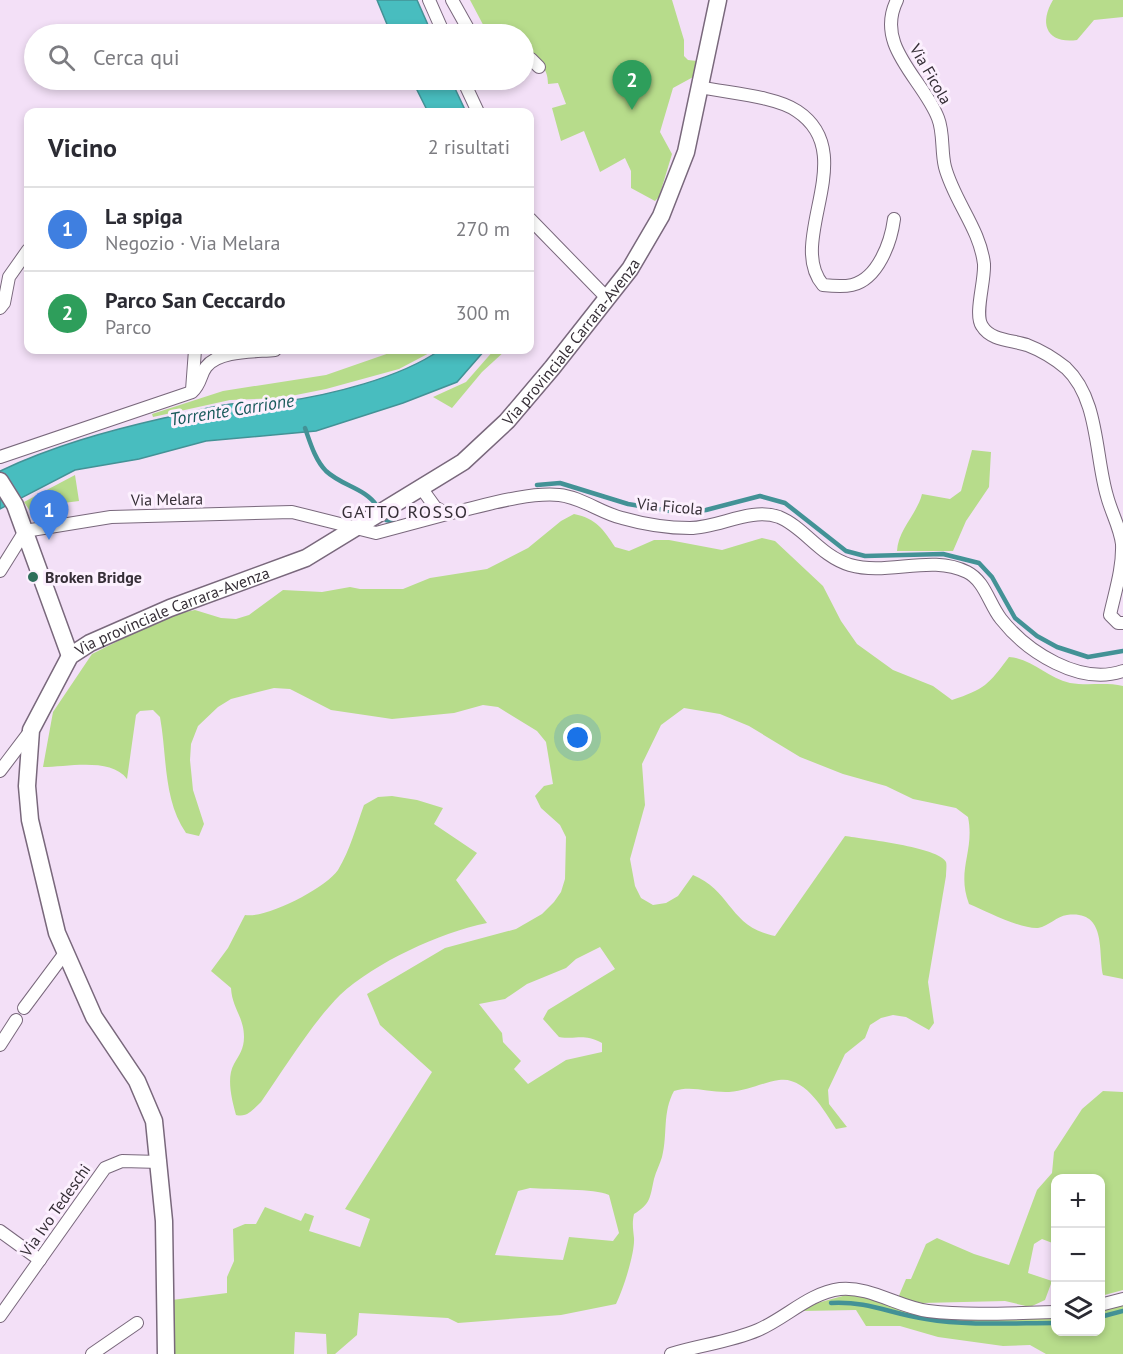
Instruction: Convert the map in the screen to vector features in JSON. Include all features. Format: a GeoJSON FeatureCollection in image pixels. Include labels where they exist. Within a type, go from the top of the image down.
{"type":"FeatureCollection","features":[{"type":"Feature","properties":{"kind":"main road","name":"Via provinciale Carrara-Avenza"},"geometry":{"type":"LineString","coordinates":[[166,1354],[164,1221],[160,1162],[148,1103],[94,1017],[57,933],[30,820],[27,786],[31,730],[70,656],[90,643],[170,608],[291,565],[423,489],[463,462],[507,421],[607,298],[650,238],[666,206],[686,152],[718,0]]}},
{"type":"Feature","properties":{"kind":"main road"},"geometry":{"type":"LineString","coordinates":[[0,481],[15,506],[70,656]]}},
{"type":"Feature","properties":{"kind":"street"},"geometry":{"type":"LineString","coordinates":[[429,0],[440,24]]}},
{"type":"Feature","properties":{"kind":"street"},"geometry":{"type":"LineString","coordinates":[[452,0],[465,24]]}},
{"type":"Feature","properties":{"kind":"street","name":"Via Ficola"},"geometry":{"type":"LineString","coordinates":[[897,0],[889,20],[893,37],[902,60],[939,119],[945,168],[978,242],[984,262],[983,293],[978,311],[982,328],[989,334],[1037,350],[1066,369],[1089,406],[1101,476],[1122,543],[1122,564],[1110,615],[1118,623],[1123,623]]}},
{"type":"Feature","properties":{"kind":"street"},"geometry":{"type":"LineString","coordinates":[[534,62],[539,67]]}},
{"type":"Feature","properties":{"kind":"street"},"geometry":{"type":"LineString","coordinates":[[700,87],[783,104],[798,111],[819,136],[825,171],[812,241],[812,263],[815,276],[823,285],[854,285],[865,278],[876,267],[892,236],[894,219]]}},
{"type":"Feature","properties":{"kind":"street"},"geometry":{"type":"LineString","coordinates":[[468,90],[476,108]]}},
{"type":"Feature","properties":{"kind":"street"},"geometry":{"type":"LineString","coordinates":[[534,223],[607,298]]}},
{"type":"Feature","properties":{"kind":"street"},"geometry":{"type":"LineString","coordinates":[[0,308],[4,303],[9,277],[24,256]]}},
{"type":"Feature","properties":{"kind":"street"},"geometry":{"type":"LineString","coordinates":[[192,392],[195,354]]}},
{"type":"Feature","properties":{"kind":"street"},"geometry":{"type":"LineString","coordinates":[[0,457],[192,392],[199,385],[204,369],[212,360],[245,354]]}},
{"type":"Feature","properties":{"kind":"street"},"geometry":{"type":"LineString","coordinates":[[423,489],[435,507],[447,514]]}},
{"type":"Feature","properties":{"kind":"street","name":"Via Ficola"},"geometry":{"type":"LineString","coordinates":[[447,514],[505,501],[556,494],[622,518],[690,528],[718,525],[752,515],[766,514],[781,518],[830,557],[851,565],[880,569],[947,566],[965,571],[976,577],[1001,620],[1021,639],[1060,666],[1092,674],[1112,675],[1123,671]]}},
{"type":"Feature","properties":{"kind":"street","name":"Via Melara"},"geometry":{"type":"LineString","coordinates":[[25,531],[121,516],[292,512],[355,530]]}},
{"type":"Feature","properties":{"kind":"street"},"geometry":{"type":"LineString","coordinates":[[355,530],[385,533],[447,514]]}},
{"type":"Feature","properties":{"kind":"street"},"geometry":{"type":"LineString","coordinates":[[0,571],[25,531]]}},
{"type":"Feature","properties":{"kind":"street"},"geometry":{"type":"LineString","coordinates":[[0,771],[31,730]]}},
{"type":"Feature","properties":{"kind":"street"},"geometry":{"type":"LineString","coordinates":[[24,1008],[65,952]]}},
{"type":"Feature","properties":{"kind":"street"},"geometry":{"type":"LineString","coordinates":[[0,1045],[16,1020]]}},
{"type":"Feature","properties":{"kind":"street","name":"Via Ivo Tedeschi"},"geometry":{"type":"LineString","coordinates":[[0,1316],[110,1164],[160,1162]]}},
{"type":"Feature","properties":{"kind":"street"},"geometry":{"type":"LineString","coordinates":[[0,1231],[40,1260]]}},
{"type":"Feature","properties":{"kind":"street"},"geometry":{"type":"LineString","coordinates":[[671,1354],[760,1329],[815,1298],[842,1289],[857,1289],[926,1310],[991,1314],[1051,1312]]}},
{"type":"Feature","properties":{"kind":"street"},"geometry":{"type":"LineString","coordinates":[[1105,1304],[1123,1299]]}},
{"type":"Feature","properties":{"kind":"street"},"geometry":{"type":"LineString","coordinates":[[92,1354],[137,1323]]}},
{"type":"Feature","properties":{"kind":"shaded area"},"geometry":{"type":"Polygon","coordinates":[[[470,0],[672,0],[684,40],[684,56],[688,60],[697,61],[695,76],[673,88],[660,132],[672,154],[659,197],[655,201],[631,188],[631,171],[625,158],[600,172],[584,131],[561,141],[552,108],[566,104],[558,83],[548,84],[544,68],[534,59],[534,24],[483,24],[470,0]]]}},
{"type":"Feature","properties":{"kind":"shaded area"},"geometry":{"type":"Polygon","coordinates":[[[1053,0],[1123,0],[1123,17],[1094,20],[1077,40],[1059,39],[1048,31],[1046,25],[1046,17],[1053,0]]]}},
{"type":"Feature","properties":{"kind":"shaded area"},"geometry":{"type":"Polygon","coordinates":[[[386,354],[427,354],[399,369],[326,389],[281,398],[230,400],[153,417],[152,414],[223,391],[326,375],[386,354]]]}},
{"type":"Feature","properties":{"kind":"shaded area"},"geometry":{"type":"Polygon","coordinates":[[[490,354],[502,354],[482,372],[452,408],[433,397],[466,382],[490,354]]]}},
{"type":"Feature","properties":{"kind":"shaded area"},"geometry":{"type":"Polygon","coordinates":[[[972,450],[991,452],[989,487],[966,521],[953,551],[897,551],[904,529],[922,494],[950,499],[961,491],[972,450]]]}},
{"type":"Feature","properties":{"kind":"shaded area"},"geometry":{"type":"Polygon","coordinates":[[[75,475],[79,501],[48,505],[42,509],[40,518],[34,517],[24,502],[75,475]]]}},
{"type":"Feature","properties":{"kind":"shaded area"},"geometry":{"type":"Polygon","coordinates":[[[574,514],[588,519],[603,530],[615,547],[629,551],[654,540],[669,540],[722,550],[762,538],[775,541],[823,586],[841,621],[857,644],[893,670],[933,686],[952,700],[972,693],[985,685],[1009,657],[1025,661],[1062,681],[1123,686],[1123,979],[1103,975],[1098,934],[1095,925],[1089,919],[1080,915],[1067,915],[1042,927],[1031,928],[1013,923],[969,904],[964,881],[970,829],[968,817],[956,808],[913,799],[886,786],[843,774],[800,757],[749,726],[720,714],[684,708],[661,725],[642,764],[645,805],[630,859],[635,886],[641,898],[653,905],[666,903],[678,896],[693,875],[716,890],[748,925],[775,936],[845,836],[930,852],[946,862],[946,876],[928,982],[934,1023],[929,1030],[906,1017],[893,1015],[881,1018],[870,1025],[865,1038],[845,1054],[828,1090],[829,1104],[847,1127],[836,1129],[813,1096],[797,1083],[788,1080],[729,1092],[694,1089],[674,1091],[668,1107],[662,1157],[650,1195],[644,1207],[634,1214],[633,1253],[616,1304],[561,1315],[458,1323],[448,1318],[359,1313],[357,1335],[335,1354],[327,1354],[326,1334],[295,1332],[294,1354],[174,1354],[172,1300],[227,1293],[227,1277],[234,1261],[233,1229],[245,1224],[256,1224],[265,1207],[301,1221],[305,1213],[314,1216],[309,1231],[360,1247],[370,1219],[345,1209],[432,1072],[380,1025],[367,994],[445,948],[516,929],[542,914],[561,892],[565,879],[566,837],[560,825],[541,808],[535,796],[544,786],[553,784],[546,742],[537,731],[498,707],[483,705],[454,713],[392,719],[331,710],[290,689],[274,688],[231,699],[218,707],[198,726],[191,744],[193,790],[204,824],[199,836],[186,833],[173,806],[160,717],[153,710],[140,711],[136,715],[127,779],[120,772],[100,766],[43,767],[53,712],[92,654],[156,622],[195,610],[221,618],[236,619],[249,615],[283,590],[322,592],[350,587],[403,589],[430,578],[487,569],[528,548],[561,521],[574,514]],[[600,947],[576,959],[566,968],[527,984],[505,999],[479,1004],[502,1033],[503,1042],[521,1061],[514,1069],[528,1084],[566,1060],[602,1052],[602,1043],[595,1040],[585,1037],[559,1037],[543,1019],[548,1010],[615,969],[600,947]],[[530,1188],[518,1191],[495,1255],[563,1260],[569,1237],[613,1241],[619,1233],[609,1195],[583,1190],[530,1188]]]}},
{"type":"Feature","properties":{"kind":"shaded area"},"geometry":{"type":"Polygon","coordinates":[[[392,796],[417,800],[443,808],[434,824],[477,853],[456,880],[487,923],[449,934],[409,950],[371,971],[355,983],[340,995],[319,1019],[261,1102],[247,1114],[236,1115],[230,1076],[243,1045],[243,1030],[231,988],[211,971],[228,948],[245,915],[267,912],[295,901],[331,877],[338,870],[346,854],[364,805],[378,797],[392,796]]]}},
{"type":"Feature","properties":{"kind":"shaded area"},"geometry":{"type":"Polygon","coordinates":[[[1103,1091],[1123,1092],[1123,1290],[1105,1295],[1105,1174],[1051,1174],[1054,1152],[1082,1109],[1103,1091]]]}},
{"type":"Feature","properties":{"kind":"shaded area"},"geometry":{"type":"Polygon","coordinates":[[[1051,1174],[1051,1242],[1042,1239],[1034,1244],[1028,1273],[1051,1281],[1045,1300],[1030,1307],[1005,1301],[922,1303],[898,1298],[906,1279],[911,1279],[926,1244],[937,1238],[974,1254],[1009,1265],[1037,1190],[1051,1174]]]}},
{"type":"Feature","properties":{"kind":"shaded area"},"geometry":{"type":"Polygon","coordinates":[[[850,1294],[863,1295],[920,1316],[1051,1317],[1051,1336],[1105,1336],[1105,1308],[1123,1302],[1123,1354],[1046,1354],[1030,1345],[1003,1346],[938,1337],[900,1326],[866,1326],[856,1310],[802,1311],[810,1305],[850,1294]]]}},
{"type":"Feature","properties":{"kind":"water"},"geometry":{"type":"Polygon","coordinates":[[[377,0],[417,0],[428,24],[387,24],[377,0]]]}},
{"type":"Feature","properties":{"kind":"water"},"geometry":{"type":"Polygon","coordinates":[[[417,90],[456,90],[464,108],[426,108],[417,90]]]}},
{"type":"Feature","properties":{"kind":"water","name":"Torrente Carrione"},"geometry":{"type":"Polygon","coordinates":[[[434,354],[482,354],[457,382],[403,403],[316,431],[206,441],[139,459],[75,470],[0,509],[0,471],[60,447],[122,428],[206,408],[237,403],[281,402],[342,390],[385,377],[434,354]]]}},
{"type":"Feature","properties":{"kind":"waterway"},"geometry":{"type":"LineString","coordinates":[[305,428],[322,467],[332,476],[366,495],[377,506]]}},
{"type":"Feature","properties":{"kind":"waterway"},"geometry":{"type":"LineString","coordinates":[[537,485],[560,483],[628,504],[682,513],[706,510],[760,496],[785,503],[846,551],[865,556],[943,554],[979,563],[992,577],[1015,618],[1037,636],[1057,647],[1088,657],[1123,651]]}},
{"type":"Feature","properties":{"kind":"waterway"},"geometry":{"type":"LineString","coordinates":[[386,520],[395,522]]}},
{"type":"Feature","properties":{"kind":"waterway"},"geometry":{"type":"LineString","coordinates":[[831,1303],[857,1304],[913,1317],[958,1323],[1051,1323]]}},
{"type":"Feature","properties":{"kind":"waterway"},"geometry":{"type":"LineString","coordinates":[[1105,1316],[1123,1311]]}},
{"type":"Feature","properties":{"kind":"place","name":"Parco San Ceccardo"},"geometry":{"type":"Point","coordinates":[632,110]}},
{"type":"Feature","properties":{"kind":"place","name":"La spiga"},"geometry":{"type":"Point","coordinates":[49,540]}},
{"type":"Feature","properties":{"kind":"place","name":"Broken Bridge"},"geometry":{"type":"Point","coordinates":[33,577]}},
{"type":"Feature","properties":{"kind":"district","name":"GATTO ROSSO"},"geometry":{"type":"Point","coordinates":[405,512]}}]}
